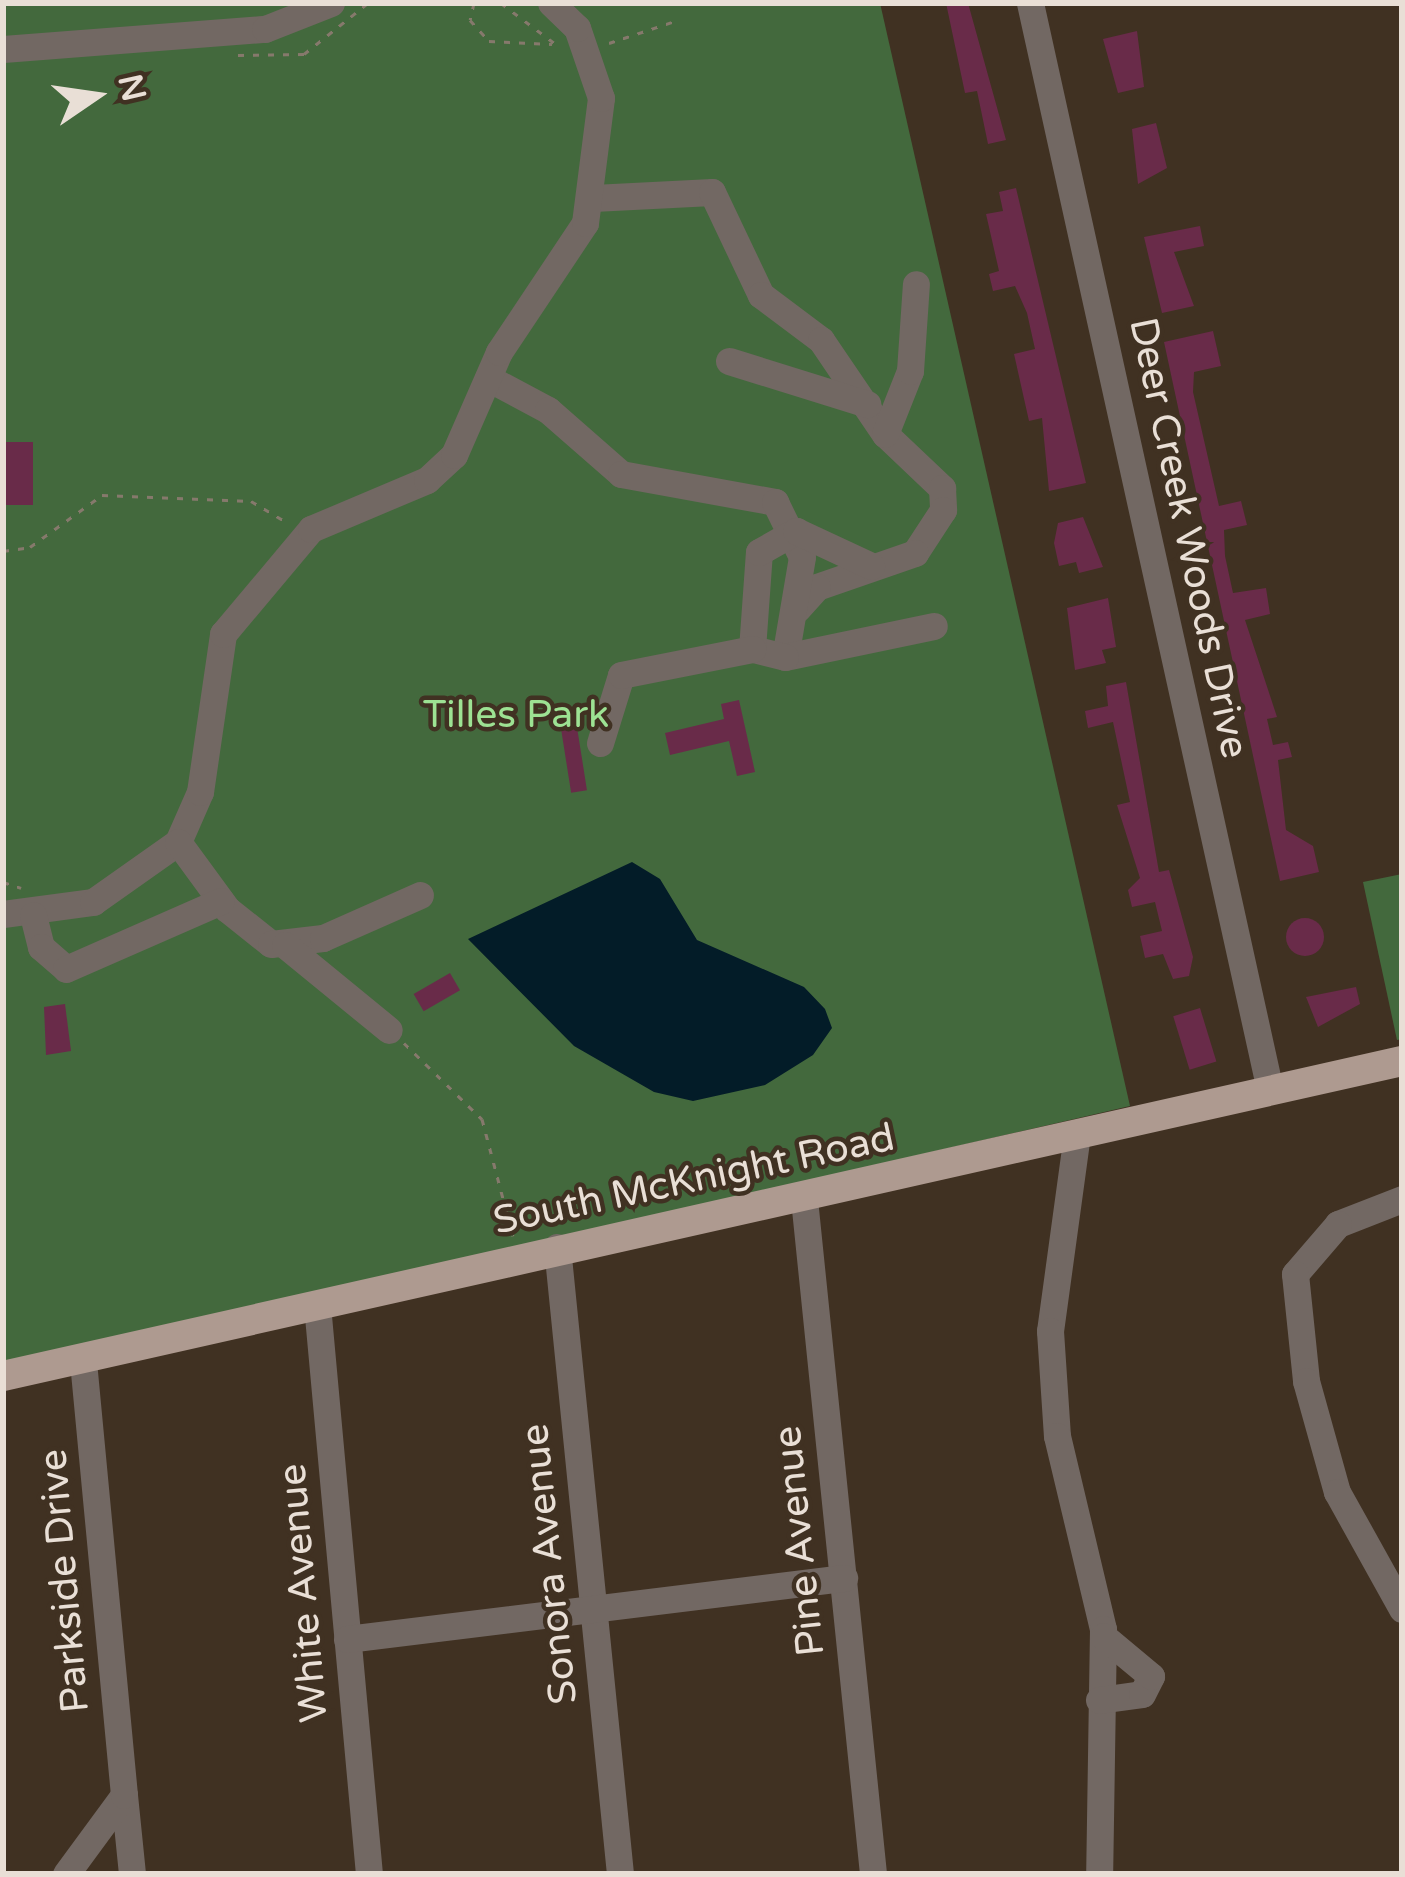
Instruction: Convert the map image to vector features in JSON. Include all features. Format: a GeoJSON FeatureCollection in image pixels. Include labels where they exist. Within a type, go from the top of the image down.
{"type":"FeatureCollection","features":[{"type":"Feature","properties":{"kind":"main road","name":"South McKnight Road"},"geometry":{"type":"LineString","coordinates":[[3,1376],[557,1247],[804,1199],[1402,1061]]}},
{"type":"Feature","properties":{"kind":"street"},"geometry":{"type":"LineString","coordinates":[[3,49],[266,29],[331,3]]}},
{"type":"Feature","properties":{"kind":"street"},"geometry":{"type":"LineString","coordinates":[[3,914],[28,902],[93,902],[178,842],[200,792],[210,684],[233,619],[310,529],[440,471],[593,198],[601,98],[577,28],[551,3]]}},
{"type":"Feature","properties":{"kind":"street","name":"Deer Creek Woods Drive"},"geometry":{"type":"LineString","coordinates":[[1030,3],[1270,1090]]}},
{"type":"Feature","properties":{"kind":"street"},"geometry":{"type":"LineString","coordinates":[[593,198],[712,192],[761,295],[821,340],[885,434],[926,466],[943,510],[914,553],[817,587],[797,610]]}},
{"type":"Feature","properties":{"kind":"street"},"geometry":{"type":"LineString","coordinates":[[885,434],[910,370],[916,284]]}},
{"type":"Feature","properties":{"kind":"street"},"geometry":{"type":"LineString","coordinates":[[729,362],[867,404]]}},
{"type":"Feature","properties":{"kind":"street"},"geometry":{"type":"LineString","coordinates":[[488,378],[548,410],[621,474],[775,502],[796,531],[871,566]]}},
{"type":"Feature","properties":{"kind":"street"},"geometry":{"type":"LineString","coordinates":[[785,657],[797,610],[796,531]]}},
{"type":"Feature","properties":{"kind":"street"},"geometry":{"type":"LineString","coordinates":[[752,649],[759,552],[796,531]]}},
{"type":"Feature","properties":{"kind":"street"},"geometry":{"type":"LineString","coordinates":[[600,743],[622,675],[752,649],[785,657],[934,626]]}},
{"type":"Feature","properties":{"kind":"street"},"geometry":{"type":"LineString","coordinates":[[178,842],[221,902],[254,935],[285,945],[389,1030]]}},
{"type":"Feature","properties":{"kind":"street"},"geometry":{"type":"LineString","coordinates":[[285,945],[420,895]]}},
{"type":"Feature","properties":{"kind":"street"},"geometry":{"type":"LineString","coordinates":[[28,902],[41,947],[66,969],[221,902]]}},
{"type":"Feature","properties":{"kind":"street"},"geometry":{"type":"LineString","coordinates":[[3,927],[28,902]]}},
{"type":"Feature","properties":{"kind":"street"},"geometry":{"type":"LineString","coordinates":[[1077,1134],[1050,1331],[1057,1436],[1102,1636],[1099,1874]]}},
{"type":"Feature","properties":{"kind":"street","name":"Pine Avenue"},"geometry":{"type":"LineString","coordinates":[[804,1199],[873,1874]]}},
{"type":"Feature","properties":{"kind":"street"},"geometry":{"type":"LineString","coordinates":[[1397,1596],[1337,1492],[1306,1381],[1295,1274],[1338,1223],[1402,1199]]}},
{"type":"Feature","properties":{"kind":"street","name":"Sonora Avenue"},"geometry":{"type":"LineString","coordinates":[[557,1247],[620,1874]]}},
{"type":"Feature","properties":{"kind":"street","name":"White Avenue"},"geometry":{"type":"LineString","coordinates":[[317,1305],[369,1874]]}},
{"type":"Feature","properties":{"kind":"street","name":"Parkside Drive"},"geometry":{"type":"LineString","coordinates":[[83,1359],[132,1874]]}},
{"type":"Feature","properties":{"kind":"street"},"geometry":{"type":"LineString","coordinates":[[347,1640],[844,1578]]}},
{"type":"Feature","properties":{"kind":"street"},"geometry":{"type":"LineString","coordinates":[[1099,1700],[1142,1694],[1151,1676],[1102,1636]]}},
{"type":"Feature","properties":{"kind":"street"},"geometry":{"type":"LineString","coordinates":[[66,1874],[124,1795]]}},
{"type":"Feature","properties":{"kind":"path"},"geometry":{"type":"LineString","coordinates":[[501,3],[565,61]]}},
{"type":"Feature","properties":{"kind":"path"},"geometry":{"type":"LineString","coordinates":[[3,551],[30,547],[73,506],[148,493],[250,501],[295,529],[280,543]]}},
{"type":"Feature","properties":{"kind":"path"},"geometry":{"type":"LineString","coordinates":[[3,882],[28,902]]}},
{"type":"Feature","properties":{"kind":"path"},"geometry":{"type":"LineString","coordinates":[[389,1030],[482,1119],[519,1257]]}},
{"type":"Feature","properties":{"kind":"green space","name":"Tilles Park"},"geometry":{"type":"Polygon","coordinates":[[[3,3],[880,3],[1130,1106],[3,1368],[3,3]]]}},
{"type":"Feature","properties":{"kind":"green space"},"geometry":{"type":"Polygon","coordinates":[[[1402,874],[1402,1039],[1397,1040],[1363,882],[1402,874]]]}},
{"type":"Feature","properties":{"kind":"water"},"geometry":{"type":"Polygon","coordinates":[[[632,862],[660,879],[697,940],[804,987],[825,1009],[832,1028],[813,1055],[765,1085],[693,1101],[654,1092],[574,1046],[468,939],[632,862]]]}},
{"type":"Feature","properties":{"kind":"building"},"geometry":{"type":"Polygon","coordinates":[[[946,3],[968,3],[1006,140],[988,144],[977,91],[965,93],[946,3]]]}},
{"type":"Feature","properties":{"kind":"building"},"geometry":{"type":"Polygon","coordinates":[[[1137,31],[1144,87],[1118,93],[1103,39],[1137,31]]]}},
{"type":"Feature","properties":{"kind":"building"},"geometry":{"type":"Polygon","coordinates":[[[1156,123],[1167,168],[1138,184],[1132,129],[1156,123]]]}},
{"type":"Feature","properties":{"kind":"building"},"geometry":{"type":"Polygon","coordinates":[[[1016,188],[1086,483],[1049,491],[1042,418],[1029,421],[1014,354],[1035,349],[1027,313],[1015,286],[993,291],[989,274],[999,271],[986,214],[1003,211],[999,192],[1016,188]]]}},
{"type":"Feature","properties":{"kind":"building"},"geometry":{"type":"Polygon","coordinates":[[[1200,226],[1204,246],[1174,252],[1194,306],[1162,313],[1144,237],[1200,226]]]}},
{"type":"Feature","properties":{"kind":"building"},"geometry":{"type":"Polygon","coordinates":[[[1213,331],[1221,366],[1194,372],[1193,392],[1219,506],[1241,501],[1247,525],[1224,530],[1225,556],[1233,593],[1266,588],[1270,614],[1245,620],[1277,717],[1267,719],[1273,745],[1288,742],[1292,757],[1278,760],[1286,830],[1313,846],[1319,872],[1280,881],[1164,342],[1213,331]]]}},
{"type":"Feature","properties":{"kind":"building"},"geometry":{"type":"Polygon","coordinates":[[[3,442],[33,442],[33,505],[3,505],[3,442]]]}},
{"type":"Feature","properties":{"kind":"building"},"geometry":{"type":"Polygon","coordinates":[[[1083,517],[1103,567],[1079,573],[1076,562],[1059,566],[1054,543],[1058,523],[1083,517]]]}},
{"type":"Feature","properties":{"kind":"building"},"geometry":{"type":"Polygon","coordinates":[[[1108,598],[1116,647],[1102,650],[1106,663],[1075,670],[1067,608],[1108,598]]]}},
{"type":"Feature","properties":{"kind":"building"},"geometry":{"type":"Polygon","coordinates":[[[1126,682],[1159,872],[1169,870],[1193,957],[1189,976],[1173,979],[1163,954],[1145,958],[1140,936],[1162,931],[1155,902],[1132,907],[1128,890],[1140,878],[1117,805],[1130,802],[1113,722],[1088,728],[1085,711],[1108,706],[1106,686],[1126,682]]]}},
{"type":"Feature","properties":{"kind":"building"},"geometry":{"type":"Polygon","coordinates":[[[739,700],[755,772],[737,776],[729,741],[670,755],[665,733],[724,719],[721,704],[739,700]]]}},
{"type":"Feature","properties":{"kind":"building"},"geometry":{"type":"Polygon","coordinates":[[[576,721],[587,790],[571,793],[560,724],[576,721]]]}},
{"type":"Feature","properties":{"kind":"building"},"geometry":{"type":"Polygon","coordinates":[[[1305,918],[1319,923],[1324,937],[1319,951],[1305,956],[1291,951],[1286,937],[1291,923],[1305,918]]]}},
{"type":"Feature","properties":{"kind":"building"},"geometry":{"type":"Polygon","coordinates":[[[450,973],[460,990],[424,1011],[414,994],[450,973]]]}},
{"type":"Feature","properties":{"kind":"building"},"geometry":{"type":"Polygon","coordinates":[[[1356,987],[1360,1004],[1318,1027],[1306,997],[1356,987]]]}},
{"type":"Feature","properties":{"kind":"building"},"geometry":{"type":"Polygon","coordinates":[[[65,1004],[71,1051],[46,1055],[44,1007],[65,1004]]]}},
{"type":"Feature","properties":{"kind":"building"},"geometry":{"type":"Polygon","coordinates":[[[1200,1008],[1216,1062],[1190,1070],[1173,1016],[1200,1008]]]}}]}
